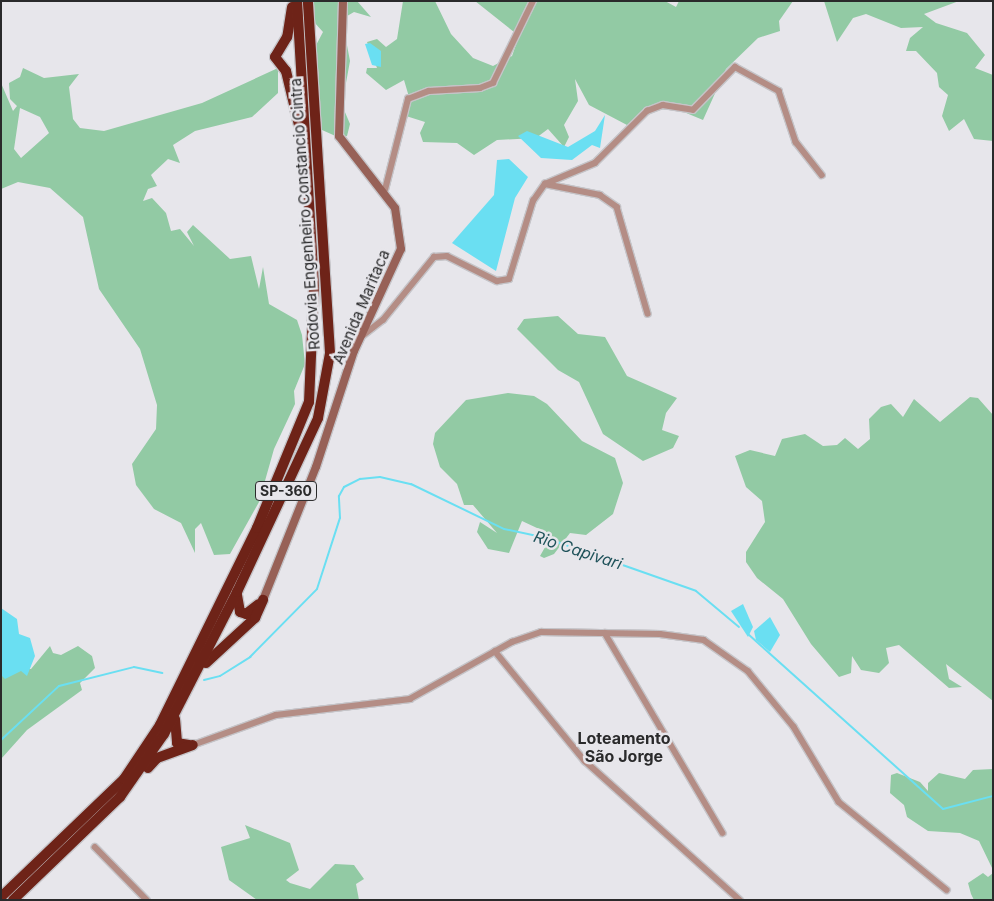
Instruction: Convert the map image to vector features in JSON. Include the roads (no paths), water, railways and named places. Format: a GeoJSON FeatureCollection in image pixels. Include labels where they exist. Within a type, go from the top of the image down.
{"type":"FeatureCollection","features":[{"type":"Feature","properties":{"kind":"highway"},"geometry":{"type":"LineString","coordinates":[[293,1],[286,37],[275,57],[286,71],[306,145]]}},
{"type":"Feature","properties":{"kind":"highway","name":"Rodovia Engenheiro Constancio Cintra"},"geometry":{"type":"LineString","coordinates":[[1,895],[118,786],[160,725],[286,465],[309,402],[314,327],[297,1]]}},
{"type":"Feature","properties":{"kind":"highway","name":"Rodovia Engenheiro Constancio Cintra"},"geometry":{"type":"LineString","coordinates":[[14,899],[120,797],[176,713],[237,592],[318,418],[330,353],[308,1]]}},
{"type":"Feature","properties":{"kind":"highway"},"geometry":{"type":"LineString","coordinates":[[237,592],[240,612],[254,610],[263,600]]}},
{"type":"Feature","properties":{"kind":"highway"},"geometry":{"type":"LineString","coordinates":[[194,678],[221,645],[255,618],[263,600]]}},
{"type":"Feature","properties":{"kind":"highway"},"geometry":{"type":"LineString","coordinates":[[176,713],[176,743],[193,745]]}},
{"type":"Feature","properties":{"kind":"highway"},"geometry":{"type":"LineString","coordinates":[[120,797],[157,758],[193,745]]}},
{"type":"Feature","properties":{"kind":"street","name":"Avenida Maritaca"},"geometry":{"type":"LineString","coordinates":[[263,600],[362,337],[401,249],[395,208],[385,190],[346,150],[339,136],[343,1]]}},
{"type":"Feature","properties":{"kind":"street"},"geometry":{"type":"LineString","coordinates":[[385,190],[408,99],[429,92],[480,88],[493,83],[533,1]]}},
{"type":"Feature","properties":{"kind":"street"},"geometry":{"type":"LineString","coordinates":[[362,337],[383,320],[434,257],[447,256],[497,281],[509,279],[533,201],[545,184],[595,163],[648,111],[664,105],[693,110],[735,67],[779,91],[796,142],[822,175]]}},
{"type":"Feature","properties":{"kind":"street"},"geometry":{"type":"LineString","coordinates":[[545,184],[607,197],[617,207],[648,314]]}},
{"type":"Feature","properties":{"kind":"street"},"geometry":{"type":"LineString","coordinates":[[193,745],[276,715],[410,699],[495,651],[541,632],[605,633],[704,640],[725,652],[748,671],[794,727],[839,802],[947,890]]}},
{"type":"Feature","properties":{"kind":"street"},"geometry":{"type":"LineString","coordinates":[[605,633],[723,834]]}},
{"type":"Feature","properties":{"kind":"street"},"geometry":{"type":"LineString","coordinates":[[495,651],[585,761],[740,900]]}},
{"type":"Feature","properties":{"kind":"street"},"geometry":{"type":"LineString","coordinates":[[95,847],[147,900]]}},
{"type":"Feature","properties":{"kind":"water"},"geometry":{"type":"Polygon","coordinates":[[[370,43],[381,51],[381,67],[372,65],[365,44],[370,43]]]}},
{"type":"Feature","properties":{"kind":"water"},"geometry":{"type":"Polygon","coordinates":[[[605,115],[600,148],[592,145],[572,160],[541,158],[518,136],[527,131],[568,147],[595,131],[605,115]]]}},
{"type":"Feature","properties":{"kind":"water"},"geometry":{"type":"Polygon","coordinates":[[[509,159],[528,177],[515,198],[496,271],[452,243],[494,195],[497,160],[509,159]]]}},
{"type":"Feature","properties":{"kind":"water"},"geometry":{"type":"Polygon","coordinates":[[[743,604],[753,627],[748,637],[731,611],[743,604]]]}},
{"type":"Feature","properties":{"kind":"water"},"geometry":{"type":"Polygon","coordinates":[[[1,608],[17,619],[19,634],[30,638],[35,656],[27,676],[21,671],[5,679],[1,675],[1,608]]]}},
{"type":"Feature","properties":{"kind":"water"},"geometry":{"type":"Polygon","coordinates":[[[770,617],[780,635],[770,652],[756,640],[754,631],[770,617]]]}},
{"type":"Feature","properties":{"kind":"waterway","name":"Rio Capivari"},"geometry":{"type":"LineString","coordinates":[[204,680],[220,676],[250,657],[317,589],[340,518],[339,496],[344,487],[360,479],[380,477],[411,484],[504,529],[543,537],[696,591],[739,627]]}},
{"type":"Feature","properties":{"kind":"waterway","name":"Rio Capivari"},"geometry":{"type":"LineString","coordinates":[[748,634],[943,809],[993,796]]}},
{"type":"Feature","properties":{"kind":"waterway","name":"Rio Capivari"},"geometry":{"type":"LineString","coordinates":[[1,740],[59,686],[134,667],[162,673]]}},
{"type":"Feature","properties":{"kind":"district","name":"Loteamento São Jorge"},"geometry":{"type":"Point","coordinates":[624,747]}}]}
